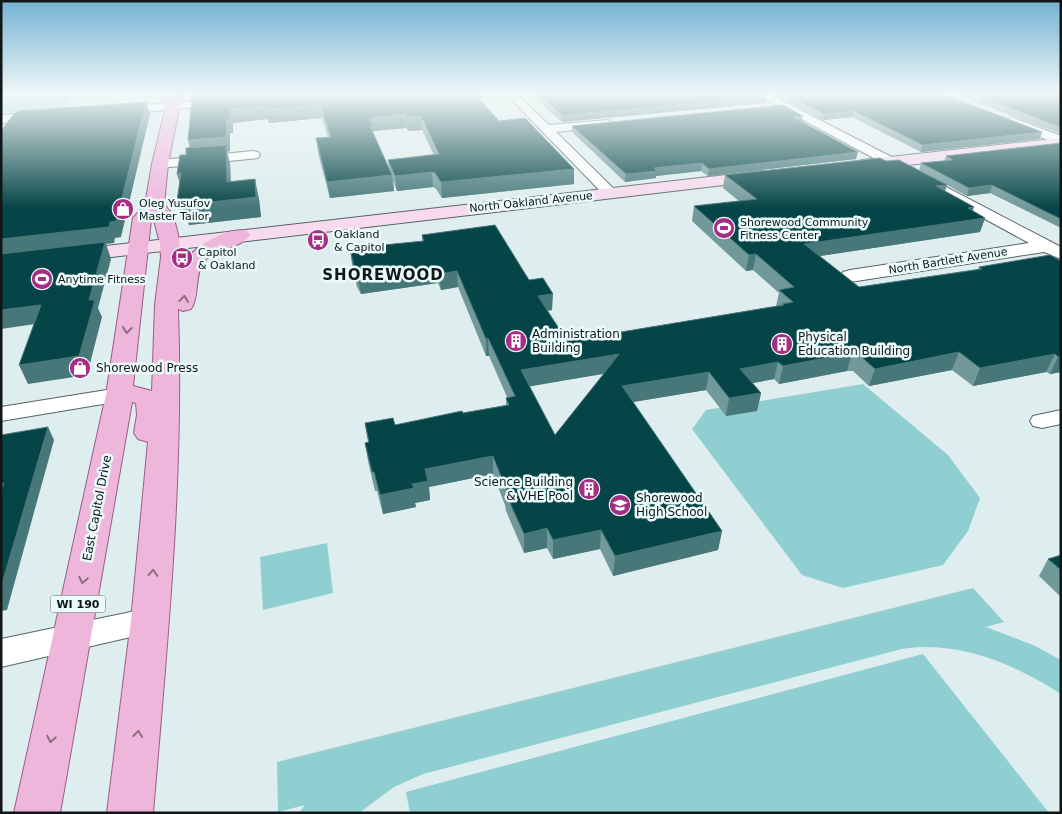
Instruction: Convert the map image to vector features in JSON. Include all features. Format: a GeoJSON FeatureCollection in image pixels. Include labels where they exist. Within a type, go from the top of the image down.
{"type":"FeatureCollection","features":[{"type":"Feature","properties":{"kind":"main road","name":"East Capitol Drive"},"geometry":{"type":"LineString","coordinates":[[37,813],[119,395],[142,218],[154,207],[167,132]]}},
{"type":"Feature","properties":{"kind":"main road"},"geometry":{"type":"LineString","coordinates":[[844,167],[1061,142]]}},
{"type":"Feature","properties":{"kind":"main road","name":"North Oakland Avenue"},"geometry":{"type":"LineString","coordinates":[[1,264],[777,174]]}},
{"type":"Feature","properties":{"kind":"main road"},"geometry":{"type":"LineString","coordinates":[[130,813],[150,621],[167,362],[166,305],[171,257],[170,243],[162,211],[154,207]]}},
{"type":"Feature","properties":{"kind":"main road"},"geometry":{"type":"LineString","coordinates":[[167,362],[180,340],[186,276],[190,266],[204,250],[240,235]]}},
{"type":"Feature","properties":{"kind":"main road"},"geometry":{"type":"LineString","coordinates":[[119,395],[139,395],[147,398],[150,403],[143,486],[144,504],[157,523]]}},
{"type":"Feature","properties":{"kind":"street"},"geometry":{"type":"LineString","coordinates":[[551,132],[610,193]]}},
{"type":"Feature","properties":{"kind":"street"},"geometry":{"type":"LineString","coordinates":[[834,132],[1053,250]]}},
{"type":"Feature","properties":{"kind":"street"},"geometry":{"type":"LineString","coordinates":[[1036,132],[1061,142]]}},
{"type":"Feature","properties":{"kind":"street"},"geometry":{"type":"LineString","coordinates":[[160,164],[253,155]]}},
{"type":"Feature","properties":{"kind":"street","name":"North Bartlett Avenue"},"geometry":{"type":"LineString","coordinates":[[850,276],[1053,250]]}},
{"type":"Feature","properties":{"kind":"street"},"geometry":{"type":"LineString","coordinates":[[1,414],[119,395]]}},
{"type":"Feature","properties":{"kind":"street"},"geometry":{"type":"LineString","coordinates":[[1,652],[150,621]]}},
{"type":"Feature","properties":{"kind":"shaded area"},"geometry":{"type":"Polygon","coordinates":[[[863,384],[948,455],[980,498],[968,531],[943,565],[843,588],[802,575],[692,429],[706,410],[863,384]]]}},
{"type":"Feature","properties":{"kind":"shaded area"},"geometry":{"type":"Polygon","coordinates":[[[327,543],[333,593],[263,610],[260,557],[327,543]]]}},
{"type":"Feature","properties":{"kind":"shaded area"},"geometry":{"type":"Polygon","coordinates":[[[973,588],[1004,622],[986,627],[1033,645],[1061,660],[1061,694],[1005,664],[965,651],[923,647],[902,649],[423,774],[394,787],[359,813],[299,813],[305,805],[278,812],[277,762],[973,588]]]}},
{"type":"Feature","properties":{"kind":"shaded area"},"geometry":{"type":"Polygon","coordinates":[[[923,654],[1049,813],[410,813],[406,792],[923,654]]]}},
{"type":"Feature","properties":{"kind":"building"},"geometry":{"type":"Polygon","coordinates":[[[1,132],[138,132],[116,221],[110,222],[109,227],[1,239],[1,132]]]}},
{"type":"Feature","properties":{"kind":"building"},"geometry":{"type":"Polygon","coordinates":[[[189,132],[226,132],[226,137],[188,140],[189,132]]]}},
{"type":"Feature","properties":{"kind":"building"},"geometry":{"type":"Polygon","coordinates":[[[329,132],[373,132],[392,175],[327,182],[316,138],[331,137],[329,132]]]}},
{"type":"Feature","properties":{"kind":"building"},"geometry":{"type":"Polygon","coordinates":[[[429,132],[538,132],[574,169],[441,182],[435,173],[432,172],[395,176],[388,160],[439,154],[429,132]]]}},
{"type":"Feature","properties":{"kind":"building"},"geometry":{"type":"Polygon","coordinates":[[[579,132],[821,132],[858,152],[709,169],[702,163],[654,168],[657,171],[626,174],[579,132]]]}},
{"type":"Feature","properties":{"kind":"building"},"geometry":{"type":"Polygon","coordinates":[[[897,132],[1042,132],[923,145],[897,132]]]}},
{"type":"Feature","properties":{"kind":"building"},"geometry":{"type":"Polygon","coordinates":[[[1061,143],[1061,219],[992,185],[969,188],[921,163],[953,160],[946,156],[1061,143]]]}},
{"type":"Feature","properties":{"kind":"building"},"geometry":{"type":"Polygon","coordinates":[[[226,145],[227,182],[255,179],[256,197],[183,205],[184,200],[177,201],[181,173],[177,174],[180,155],[186,155],[186,148],[226,145]]]}},
{"type":"Feature","properties":{"kind":"building"},"geometry":{"type":"Polygon","coordinates":[[[880,158],[886,161],[899,160],[947,185],[936,186],[974,207],[968,208],[985,218],[804,244],[859,287],[982,269],[979,267],[1050,255],[1061,261],[1061,356],[1058,357],[1055,354],[980,368],[959,352],[875,369],[858,354],[852,353],[783,366],[778,362],[740,369],[761,393],[729,398],[709,372],[622,386],[722,531],[615,556],[601,530],[553,540],[547,528],[524,534],[505,492],[507,492],[493,456],[425,469],[428,481],[412,484],[414,488],[380,495],[365,443],[369,442],[365,423],[393,418],[395,425],[462,411],[463,413],[509,405],[506,398],[515,396],[488,338],[486,339],[457,271],[439,274],[437,267],[358,278],[350,249],[424,241],[422,235],[495,225],[529,280],[543,278],[553,294],[538,296],[567,341],[793,302],[779,290],[794,287],[756,254],[749,255],[694,206],[757,199],[725,175],[880,158]],[[619,354],[521,370],[555,435],[619,354]]]}},
{"type":"Feature","properties":{"kind":"building"},"geometry":{"type":"Polygon","coordinates":[[[105,242],[89,300],[95,300],[79,356],[19,365],[41,305],[1,310],[1,254],[105,242]]]}},
{"type":"Feature","properties":{"kind":"building"},"geometry":{"type":"Polygon","coordinates":[[[48,427],[1,587],[1,492],[4,483],[1,484],[1,435],[48,427]]]}},
{"type":"Feature","properties":{"kind":"building"},"geometry":{"type":"Polygon","coordinates":[[[1061,555],[1061,570],[1048,559],[1061,555]]]}},
{"type":"Feature","properties":{"kind":"place","name":"Oleg Yusufov Master Tailor"},"geometry":{"type":"Point","coordinates":[123,209]}},
{"type":"Feature","properties":{"kind":"place","name":"Shorewood Community Fitness Center"},"geometry":{"type":"Point","coordinates":[724,228]}},
{"type":"Feature","properties":{"kind":"place","name":"Oakland & Capitol"},"geometry":{"type":"Point","coordinates":[318,240]}},
{"type":"Feature","properties":{"kind":"place","name":"Capitol & Oakland"},"geometry":{"type":"Point","coordinates":[182,258]}},
{"type":"Feature","properties":{"kind":"place","name":"Anytime Fitness"},"geometry":{"type":"Point","coordinates":[42,279]}},
{"type":"Feature","properties":{"kind":"place","name":"Administration Building"},"geometry":{"type":"Point","coordinates":[516,341]}},
{"type":"Feature","properties":{"kind":"place","name":"Physical Education Building"},"geometry":{"type":"Point","coordinates":[782,344]}},
{"type":"Feature","properties":{"kind":"place","name":"Shorewood Press"},"geometry":{"type":"Point","coordinates":[80,368]}},
{"type":"Feature","properties":{"kind":"place","name":"Science Building & VHE Pool"},"geometry":{"type":"Point","coordinates":[589,489]}},
{"type":"Feature","properties":{"kind":"place","name":"Shorewood High School"},"geometry":{"type":"Point","coordinates":[620,505]}},
{"type":"Feature","properties":{"kind":"district","name":"SHOREWOOD"},"geometry":{"type":"Point","coordinates":[383,275]}}]}
